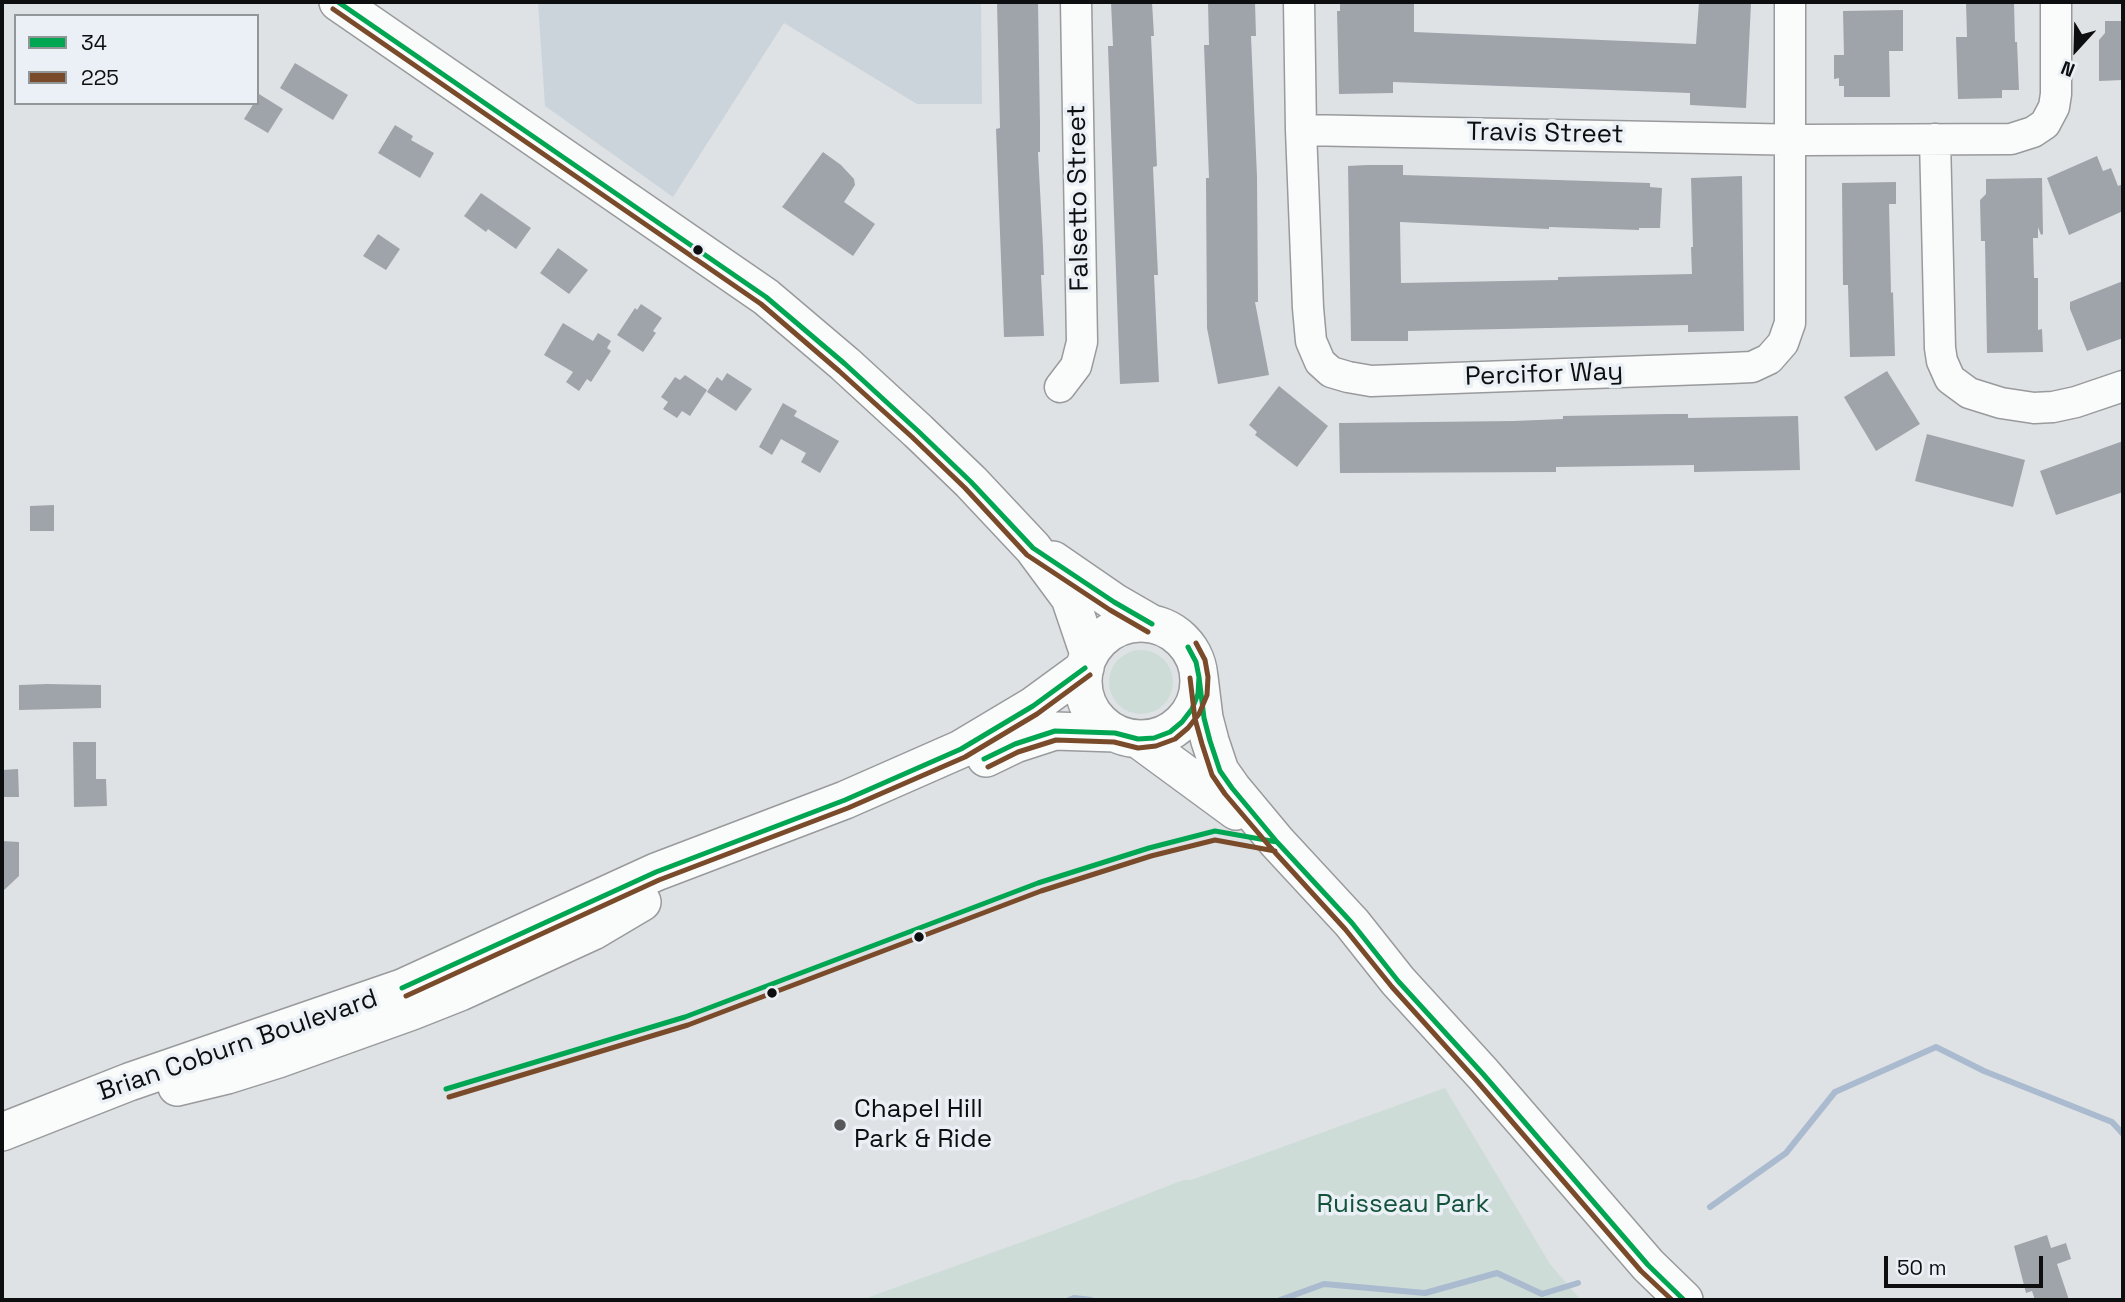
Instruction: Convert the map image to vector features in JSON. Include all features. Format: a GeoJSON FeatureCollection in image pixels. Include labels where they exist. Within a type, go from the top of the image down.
{"type":"FeatureCollection","features":[{"type":"Feature","properties":{"kind":"main road"},"geometry":{"type":"LineString","coordinates":[[338,2],[766,297],[845,364],[918,430],[1033,548],[1070,598],[1087,661]]}},
{"type":"Feature","properties":{"kind":"main road"},"geometry":{"type":"LineString","coordinates":[[1033,548],[1114,602],[1152,624],[1167,629],[1184,643],[1196,662],[1204,718],[1220,771],[1277,842],[1352,923],[1398,981],[1483,1074],[1648,1265],[1684,1300]]}},
{"type":"Feature","properties":{"kind":"main road"},"geometry":{"type":"LineString","coordinates":[[1152,624],[1130,624],[1109,632],[1098,642],[1087,661],[1083,690],[1089,707],[1100,722],[1126,736],[1277,842]]}},
{"type":"Feature","properties":{"kind":"main road","name":"Brian Coburn Boulevard"},"geometry":{"type":"LineString","coordinates":[[2,1132],[129,1082],[402,988],[656,873],[845,800],[961,749],[1033,706],[1087,661]]}},
{"type":"Feature","properties":{"kind":"main road"},"geometry":{"type":"LineString","coordinates":[[1126,736],[1162,735],[1170,732],[1192,709],[1198,694],[1199,677]]}},
{"type":"Feature","properties":{"kind":"main road","name":"Brian Coburn Boulevard"},"geometry":{"type":"LineString","coordinates":[[845,800],[900,792],[938,780],[967,770],[1015,744],[1055,731],[1126,736]]}},
{"type":"Feature","properties":{"kind":"street","name":"Falsetto Street"},"geometry":{"type":"LineString","coordinates":[[1060,387],[1076,366],[1082,342],[1076,2]]}},
{"type":"Feature","properties":{"kind":"street","name":"Percifor Way"},"geometry":{"type":"LineString","coordinates":[[1299,2],[1301,130],[1311,341],[1320,362],[1331,372],[1371,380],[1731,369],[1752,367],[1769,359],[1783,343],[1790,323],[1790,2]]}},
{"type":"Feature","properties":{"kind":"street","name":"Travis Street"},"geometry":{"type":"LineString","coordinates":[[1301,130],[1790,139],[2011,139],[2033,132],[2045,124],[2053,107],[2056,94],[2056,2]]}},
{"type":"Feature","properties":{"kind":"street"},"geometry":{"type":"LineString","coordinates":[[1935,139],[1940,348],[1950,379],[1969,393],[2001,403],[2034,408],[2076,402],[2123,386]]}},
{"type":"Feature","properties":{"kind":"shaded area"},"geometry":{"type":"Polygon","coordinates":[[[538,2],[981,2],[982,104],[917,104],[784,23],[673,197],[545,106],[538,2]]]}},
{"type":"Feature","properties":{"kind":"green space"},"geometry":{"type":"Polygon","coordinates":[[[1141,650],[1164,659],[1173,682],[1164,705],[1141,714],[1118,705],[1109,682],[1118,659],[1141,650]]]}},
{"type":"Feature","properties":{"kind":"green space","name":"Ruisseau Park"},"geometry":{"type":"Polygon","coordinates":[[[1445,1088],[1550,1264],[1581,1300],[861,1300],[1055,1230],[1183,1180],[1191,1180],[1445,1088]]]}},
{"type":"Feature","properties":{"kind":"building"},"geometry":{"type":"Polygon","coordinates":[[[997,2],[1038,2],[1038,152],[1044,336],[1004,337],[996,129],[1000,128],[997,2]]]}},
{"type":"Feature","properties":{"kind":"building"},"geometry":{"type":"Polygon","coordinates":[[[1111,2],[1152,2],[1157,166],[1153,167],[1158,275],[1154,275],[1159,382],[1120,384],[1108,46],[1113,46],[1111,2]]]}},
{"type":"Feature","properties":{"kind":"building"},"geometry":{"type":"Polygon","coordinates":[[[1208,2],[1255,2],[1256,36],[1251,36],[1257,177],[1258,302],[1255,302],[1269,375],[1218,384],[1207,328],[1206,178],[1209,178],[1204,45],[1209,45],[1208,2]]]}},
{"type":"Feature","properties":{"kind":"building"},"geometry":{"type":"Polygon","coordinates":[[[1340,2],[1414,2],[1414,32],[1696,44],[1699,2],[1751,3],[1746,108],[1690,105],[1690,93],[1393,82],[1393,93],[1339,94],[1337,11],[1340,11],[1340,2]]]}},
{"type":"Feature","properties":{"kind":"building"},"geometry":{"type":"Polygon","coordinates":[[[1966,2],[2014,2],[2019,90],[2002,90],[2002,98],[1958,99],[1956,37],[1967,37],[1966,2]]]}},
{"type":"Feature","properties":{"kind":"building"},"geometry":{"type":"Polygon","coordinates":[[[1903,10],[1903,51],[1889,51],[1890,97],[1844,97],[1844,86],[1839,86],[1839,78],[1834,79],[1834,55],[1844,55],[1843,11],[1903,10]]]}},
{"type":"Feature","properties":{"kind":"building"},"geometry":{"type":"Polygon","coordinates":[[[2105,21],[2123,21],[2123,80],[2099,81],[2099,40],[2105,33],[2105,21]]]}},
{"type":"Feature","properties":{"kind":"building"},"geometry":{"type":"Polygon","coordinates":[[[295,63],[348,95],[333,120],[280,88],[295,63]]]}},
{"type":"Feature","properties":{"kind":"building"},"geometry":{"type":"Polygon","coordinates":[[[259,94],[283,109],[268,133],[244,119],[253,105],[259,105],[259,94]]]}},
{"type":"Feature","properties":{"kind":"building"},"geometry":{"type":"Polygon","coordinates":[[[395,125],[413,136],[411,140],[434,153],[420,178],[378,153],[395,125]]]}},
{"type":"Feature","properties":{"kind":"building"},"geometry":{"type":"Polygon","coordinates":[[[823,152],[854,179],[855,185],[844,202],[875,224],[853,256],[782,207],[823,152]]]}},
{"type":"Feature","properties":{"kind":"building"},"geometry":{"type":"Polygon","coordinates":[[[2097,156],[2103,171],[2111,168],[2118,186],[2123,184],[2123,211],[2069,235],[2047,178],[2097,156]]]}},
{"type":"Feature","properties":{"kind":"building"},"geometry":{"type":"Polygon","coordinates":[[[1403,165],[1403,175],[1650,183],[1650,187],[1662,188],[1660,228],[1549,229],[1400,222],[1401,283],[1692,274],[1691,178],[1742,176],[1744,331],[1688,332],[1688,325],[1408,331],[1408,341],[1351,341],[1348,166],[1403,165]]]}},
{"type":"Feature","properties":{"kind":"building"},"geometry":{"type":"Polygon","coordinates":[[[2042,178],[2043,234],[2041,235],[2038,227],[2038,238],[2033,238],[2034,278],[2038,278],[2038,330],[2042,329],[2043,352],[1987,353],[1985,241],[1981,241],[1980,200],[1986,194],[1986,179],[2042,178]]]}},
{"type":"Feature","properties":{"kind":"building"},"geometry":{"type":"Polygon","coordinates":[[[1896,182],[1896,204],[1889,204],[1895,356],[1850,357],[1848,285],[1843,285],[1842,183],[1896,182]]]}},
{"type":"Feature","properties":{"kind":"building"},"geometry":{"type":"Polygon","coordinates":[[[481,193],[531,228],[516,249],[464,216],[481,193]]]}},
{"type":"Feature","properties":{"kind":"building"},"geometry":{"type":"Polygon","coordinates":[[[378,234],[400,249],[386,270],[363,256],[378,234]]]}},
{"type":"Feature","properties":{"kind":"building"},"geometry":{"type":"Polygon","coordinates":[[[558,248],[588,270],[569,294],[540,273],[558,248]]]}},
{"type":"Feature","properties":{"kind":"building"},"geometry":{"type":"Polygon","coordinates":[[[2123,281],[2123,338],[2087,351],[2070,309],[2070,302],[2123,281]]]}},
{"type":"Feature","properties":{"kind":"building"},"geometry":{"type":"Polygon","coordinates":[[[641,304],[662,318],[643,352],[617,335],[635,308],[637,310],[641,304]]]}},
{"type":"Feature","properties":{"kind":"building"},"geometry":{"type":"Polygon","coordinates":[[[563,323],[593,341],[598,333],[611,341],[607,348],[611,351],[591,382],[587,379],[579,391],[566,382],[573,372],[544,355],[563,323]]]}},
{"type":"Feature","properties":{"kind":"building"},"geometry":{"type":"Polygon","coordinates":[[[1887,371],[1920,424],[1876,451],[1844,397],[1887,371]]]}},
{"type":"Feature","properties":{"kind":"building"},"geometry":{"type":"Polygon","coordinates":[[[727,373],[752,389],[736,411],[707,392],[717,377],[722,381],[727,373]]]}},
{"type":"Feature","properties":{"kind":"building"},"geometry":{"type":"Polygon","coordinates":[[[685,375],[707,390],[690,416],[682,411],[677,418],[663,409],[668,402],[661,397],[675,377],[680,380],[685,375]]]}},
{"type":"Feature","properties":{"kind":"building"},"geometry":{"type":"Polygon","coordinates":[[[1279,386],[1328,426],[1297,467],[1255,435],[1257,432],[1249,425],[1279,386]]]}},
{"type":"Feature","properties":{"kind":"building"},"geometry":{"type":"Polygon","coordinates":[[[783,403],[797,411],[794,416],[839,441],[820,473],[801,462],[806,453],[781,439],[772,455],[759,447],[783,403]]]}},
{"type":"Feature","properties":{"kind":"building"},"geometry":{"type":"Polygon","coordinates":[[[1688,414],[1688,418],[1798,416],[1800,470],[1694,472],[1694,465],[1556,467],[1556,472],[1340,473],[1339,423],[1514,421],[1563,419],[1563,416],[1688,414]]]}},
{"type":"Feature","properties":{"kind":"building"},"geometry":{"type":"Polygon","coordinates":[[[1927,434],[2025,460],[2013,507],[1915,481],[1927,434]]]}},
{"type":"Feature","properties":{"kind":"building"},"geometry":{"type":"Polygon","coordinates":[[[2123,441],[2123,492],[2056,515],[2040,471],[2123,441]]]}},
{"type":"Feature","properties":{"kind":"building"},"geometry":{"type":"Polygon","coordinates":[[[54,505],[54,531],[30,531],[30,506],[54,505]]]}},
{"type":"Feature","properties":{"kind":"building"},"geometry":{"type":"Polygon","coordinates":[[[19,685],[101,685],[101,708],[19,710],[19,685]]]}},
{"type":"Feature","properties":{"kind":"building"},"geometry":{"type":"Polygon","coordinates":[[[73,742],[96,742],[96,779],[106,779],[107,806],[74,807],[73,742]]]}},
{"type":"Feature","properties":{"kind":"building"},"geometry":{"type":"Polygon","coordinates":[[[18,769],[19,797],[2,797],[2,770],[18,769]]]}},
{"type":"Feature","properties":{"kind":"building"},"geometry":{"type":"Polygon","coordinates":[[[2,841],[19,842],[19,876],[2,892],[2,841]]]}},
{"type":"Feature","properties":{"kind":"building"},"geometry":{"type":"Polygon","coordinates":[[[2047,1235],[2051,1248],[2066,1243],[2071,1259],[2057,1264],[2069,1300],[2035,1300],[2032,1291],[2026,1293],[2014,1246],[2047,1235]]]}},
{"type":"Feature","properties":{"kind":"waterway"},"geometry":{"type":"LineString","coordinates":[[1710,1207],[1786,1153],[1835,1092],[1936,1047],[1984,1071],[2112,1122],[2123,1134]]}},
{"type":"Feature","properties":{"kind":"waterway"},"geometry":{"type":"LineString","coordinates":[[1280,1300],[1324,1284],[1425,1293],[1497,1273],[1542,1294],[1578,1283]]}},
{"type":"Feature","properties":{"kind":"waterway"},"geometry":{"type":"LineString","coordinates":[[1069,1300],[1091,1300]]}},
{"type":"Feature","properties":{"kind":"transit line","name":"34"},"geometry":{"type":"LineString","coordinates":[[338,2],[766,297],[918,431],[1033,548],[1152,624]]}},
{"type":"Feature","properties":{"kind":"transit line","name":"225"},"geometry":{"type":"LineString","coordinates":[[333,9],[761,304],[912,437],[965,488],[1027,555],[1148,632]]}},
{"type":"Feature","properties":{"kind":"transit line","name":"225"},"geometry":{"type":"LineString","coordinates":[[988,767],[1018,752],[1056,740],[1114,742],[1138,748],[1156,746],[1175,739],[1199,714],[1207,695],[1205,660],[1196,643]]}},
{"type":"Feature","properties":{"kind":"transit line","name":"34"},"geometry":{"type":"LineString","coordinates":[[984,759],[1015,744],[1055,731],[1115,733],[1138,739],[1154,738],[1170,732],[1192,709],[1198,694],[1196,662],[1188,647]]}},
{"type":"Feature","properties":{"kind":"transit line","name":"34"},"geometry":{"type":"LineString","coordinates":[[402,988],[656,872],[845,800],[961,749],[1033,706],[1085,668]]}},
{"type":"Feature","properties":{"kind":"transit line","name":"225"},"geometry":{"type":"LineString","coordinates":[[406,996],[659,880],[848,808],[965,757],[1037,714],[1090,675]]}},
{"type":"Feature","properties":{"kind":"transit line","name":"34"},"geometry":{"type":"LineString","coordinates":[[1199,677],[1210,741],[1220,771],[1232,788],[1648,1265],[1684,1300]]}},
{"type":"Feature","properties":{"kind":"transit line","name":"225"},"geometry":{"type":"LineString","coordinates":[[1190,678],[1195,719],[1202,744],[1212,775],[1225,794],[1641,1271],[1672,1300]]}},
{"type":"Feature","properties":{"kind":"transit line","name":"34"},"geometry":{"type":"LineString","coordinates":[[446,1089],[685,1017],[1038,883],[1149,848],[1215,831],[1277,842]]}},
{"type":"Feature","properties":{"kind":"transit line","name":"225"},"geometry":{"type":"LineString","coordinates":[[449,1097],[688,1025],[1041,891],[1151,856],[1215,840],[1275,851]]}},
{"type":"Feature","properties":{"kind":"place","name":"Chapel Hill Park & Ride"},"geometry":{"type":"Point","coordinates":[840,1125]}}]}
